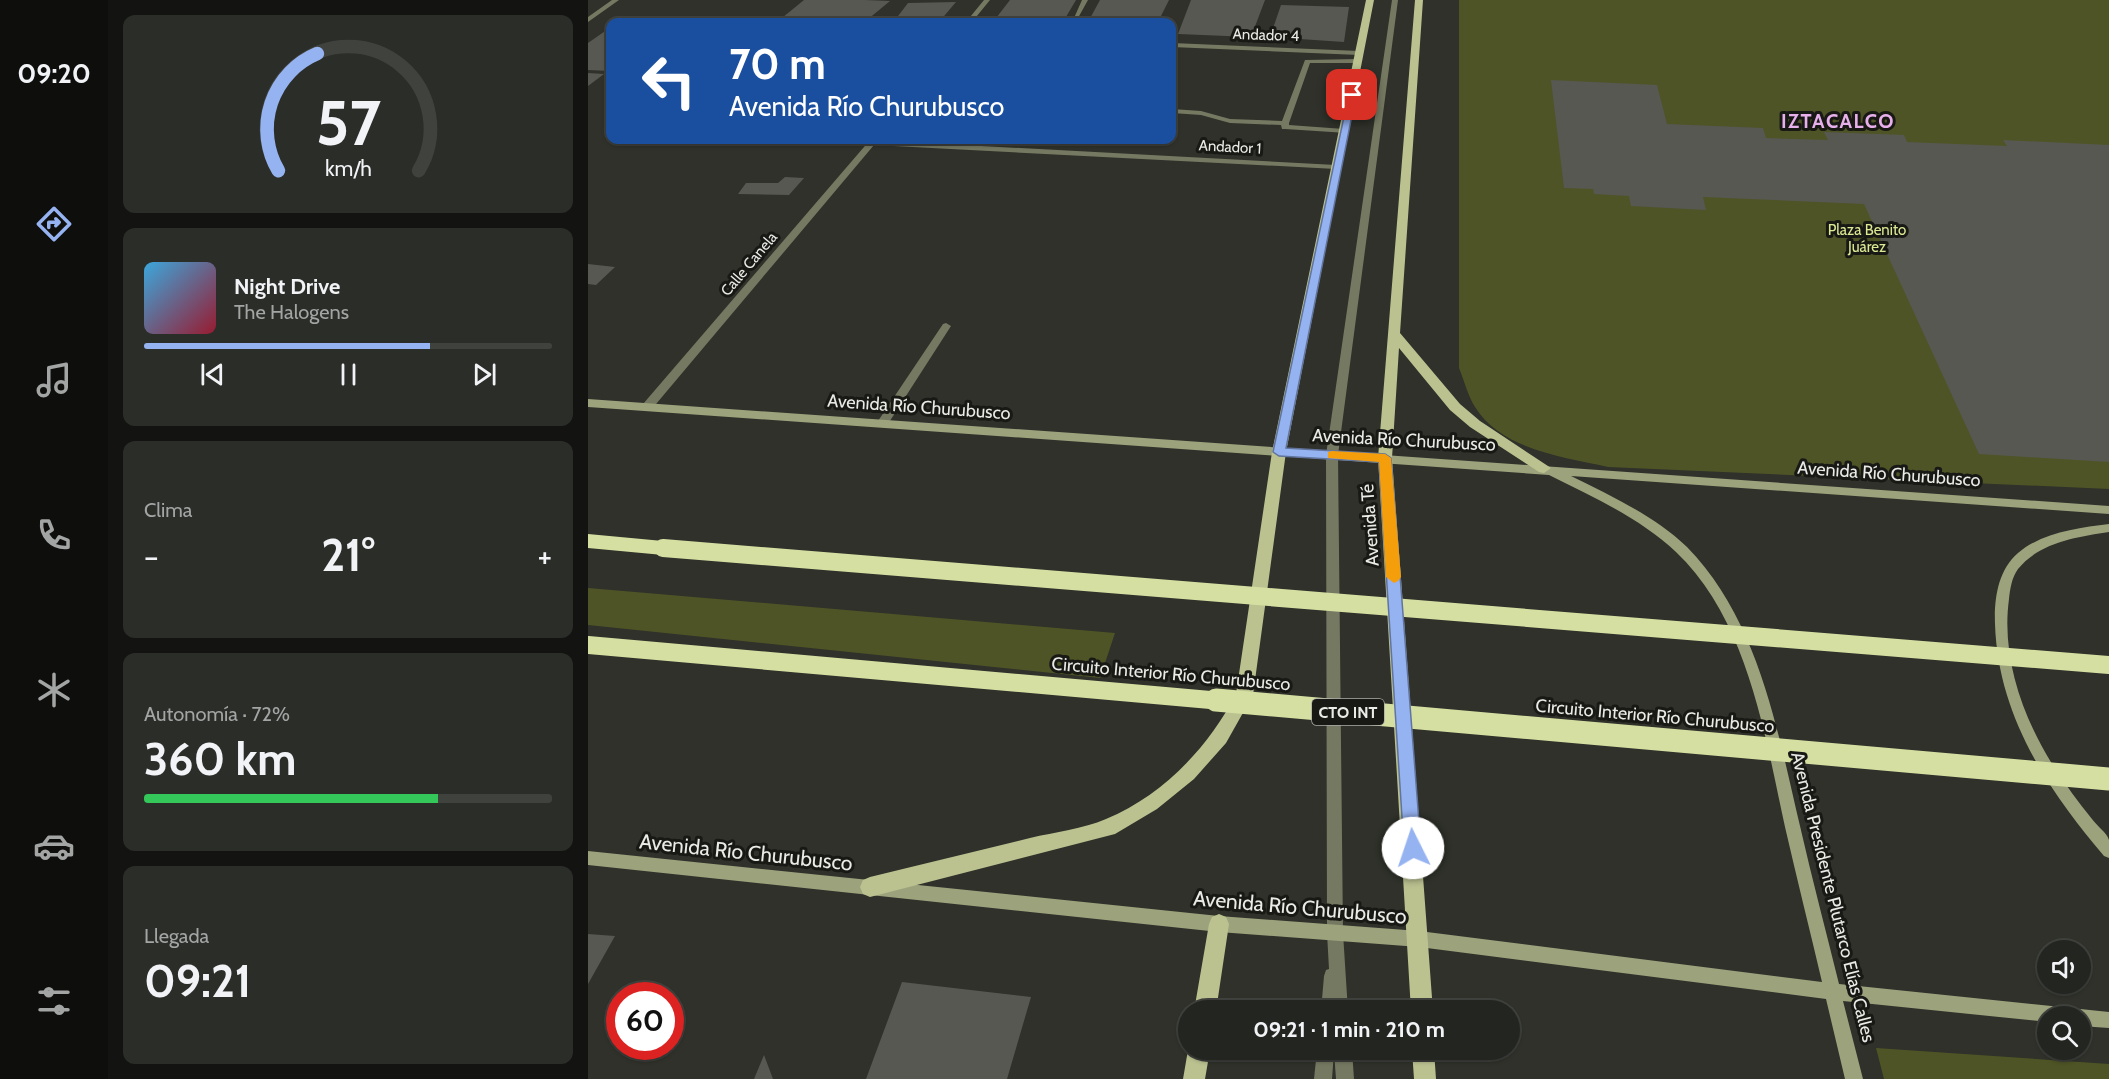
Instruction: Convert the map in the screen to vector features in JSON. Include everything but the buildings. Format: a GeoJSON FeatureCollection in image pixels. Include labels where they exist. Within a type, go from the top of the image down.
{"type":"FeatureCollection","features":[{"type":"Feature","properties":{"kind":"highway"},"geometry":{"type":"LineString","coordinates":[[588,541],[2109,664]]}},
{"type":"Feature","properties":{"kind":"highway","name":"Circuito Interior Río Churubusco"},"geometry":{"type":"LineString","coordinates":[[588,645],[2109,779]]}},
{"type":"Feature","properties":{"kind":"main road"},"geometry":{"type":"LineString","coordinates":[[870,887],[1108,828],[1142,810],[1193,771],[1233,720],[1244,695],[1279,452],[1370,0]]}},
{"type":"Feature","properties":{"kind":"main road","name":"Avenida Té"},"geometry":{"type":"LineString","coordinates":[[1419,0],[1410,94],[1385,458],[1419,939]]}},
{"type":"Feature","properties":{"kind":"main road"},"geometry":{"type":"LineString","coordinates":[[1395,334],[1455,407],[1475,424],[1544,468]]}},
{"type":"Feature","properties":{"kind":"main road","name":"Avenida Río Churubusco"},"geometry":{"type":"LineString","coordinates":[[588,403],[1279,452],[1544,468],[2109,510]]}},
{"type":"Feature","properties":{"kind":"main road","name":"Avenida Presidente Plutarco Elías Calles"},"geometry":{"type":"LineString","coordinates":[[1544,468],[1621,505],[1653,526],[1683,551],[1711,585],[1735,624],[1756,682],[1854,1079]]}},
{"type":"Feature","properties":{"kind":"main road"},"geometry":{"type":"LineString","coordinates":[[2109,528],[2059,537],[2033,549],[2012,567],[2002,597],[2001,631],[2005,667],[2016,705],[2032,744],[2057,786],[2109,851]]}},
{"type":"Feature","properties":{"kind":"main road","name":"Avenida Río Churubusco"},"geometry":{"type":"LineString","coordinates":[[588,858],[1219,924],[1419,939],[1833,992],[2037,1013]]}},
{"type":"Feature","properties":{"kind":"main road"},"geometry":{"type":"LineString","coordinates":[[1207,1000],[1219,924]]}},
{"type":"Feature","properties":{"kind":"main road"},"geometry":{"type":"LineString","coordinates":[[1419,939],[1422,1000]]}},
{"type":"Feature","properties":{"kind":"main road","name":"Avenida Río Churubusco"},"geometry":{"type":"LineString","coordinates":[[2091,1018],[2109,1020]]}},
{"type":"Feature","properties":{"kind":"main road"},"geometry":{"type":"LineString","coordinates":[[1194,1079],[1197,1060]]}},
{"type":"Feature","properties":{"kind":"main road"},"geometry":{"type":"LineString","coordinates":[[1424,1060],[1425,1079]]}},
{"type":"Feature","properties":{"kind":"street"},"geometry":{"type":"LineString","coordinates":[[588,20],[616,0]]}},
{"type":"Feature","properties":{"kind":"street"},"geometry":{"type":"LineString","coordinates":[[972,18],[987,0]]}},
{"type":"Feature","properties":{"kind":"street"},"geometry":{"type":"LineString","coordinates":[[1076,18],[1085,0]]}},
{"type":"Feature","properties":{"kind":"street"},"geometry":{"type":"LineString","coordinates":[[1339,1000],[1335,933],[1332,455],[1395,0]]}},
{"type":"Feature","properties":{"kind":"street","name":"Andador 4"},"geometry":{"type":"LineString","coordinates":[[1176,45],[1359,57]]}},
{"type":"Feature","properties":{"kind":"street"},"geometry":{"type":"LineString","coordinates":[[1344,131],[1285,127],[1285,123],[1307,62],[1359,57]]}},
{"type":"Feature","properties":{"kind":"street"},"geometry":{"type":"LineString","coordinates":[[1176,111],[1201,113],[1230,121],[1285,123]]}},
{"type":"Feature","properties":{"kind":"street","name":"Calle Canela"},"geometry":{"type":"LineString","coordinates":[[647,407],[870,144]]}},
{"type":"Feature","properties":{"kind":"street","name":"Andador 1"},"geometry":{"type":"LineString","coordinates":[[926,144],[1336,167]]}},
{"type":"Feature","properties":{"kind":"street"},"geometry":{"type":"LineString","coordinates":[[882,424],[946,326]]}},
{"type":"Feature","properties":{"kind":"street"},"geometry":{"type":"LineString","coordinates":[[1330,1000],[1335,933]]}},
{"type":"Feature","properties":{"kind":"street"},"geometry":{"type":"LineString","coordinates":[[1323,1079],[1325,1060]]}},
{"type":"Feature","properties":{"kind":"street"},"geometry":{"type":"LineString","coordinates":[[1344,1060],[1345,1079]]}},
{"type":"Feature","properties":{"kind":"green space","name":"Plaza Benito Juárez"},"geometry":{"type":"Polygon","coordinates":[[[1459,0],[2109,0],[2109,489],[1608,467],[1553,455],[1517,442],[1501,433],[1487,422],[1475,407],[1459,368],[1459,0]]]}},
{"type":"Feature","properties":{"kind":"green space"},"geometry":{"type":"Polygon","coordinates":[[[588,588],[1115,633],[1100,678],[588,625],[588,588]]]}},
{"type":"Feature","properties":{"kind":"green space"},"geometry":{"type":"Polygon","coordinates":[[[1876,1048],[2109,1064],[2109,1079],[1884,1079],[1876,1048]]]}},
{"type":"Feature","properties":{"kind":"slow traffic"},"geometry":{"type":"LineString","coordinates":[[1332,455],[1385,458],[1394,577]]}},
{"type":"Feature","properties":{"kind":"district","name":"IZTACALCO"},"geometry":{"type":"Point","coordinates":[1838,121]}},
{"type":"Feature","properties":{"kind":"route"},"geometry":{"type":"LineString","coordinates":[[1352,95],[1279,452],[1385,458],[1413,848]]}}]}
